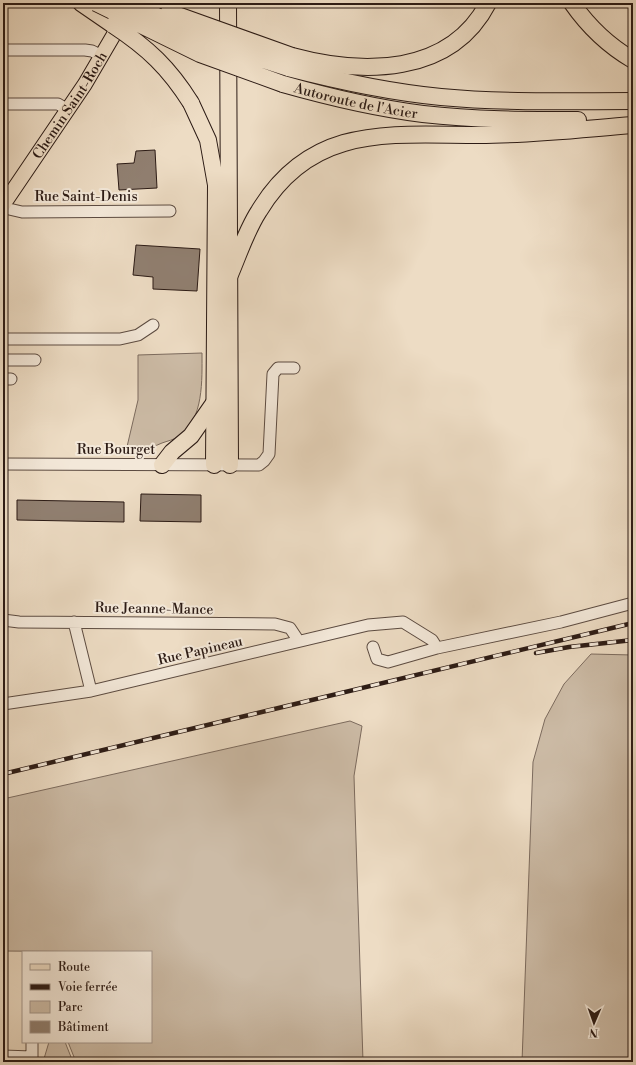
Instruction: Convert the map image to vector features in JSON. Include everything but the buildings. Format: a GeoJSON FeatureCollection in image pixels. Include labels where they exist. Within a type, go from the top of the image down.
{"type":"FeatureCollection","features":[{"type":"Feature","properties":{"kind":"highway"},"geometry":{"type":"LineString","coordinates":[[81,3],[152,53],[174,77],[191,103],[208,140],[215,173],[214,403],[222,465]]}},
{"type":"Feature","properties":{"kind":"highway","name":"Autoroute de l'Acier"},"geometry":{"type":"LineString","coordinates":[[96,3],[192,50],[240,70],[283,84],[365,104],[444,116],[508,120],[633,120]]}},
{"type":"Feature","properties":{"kind":"highway","name":"Autoroute de l'Acier"},"geometry":{"type":"LineString","coordinates":[[131,3],[215,44],[290,62],[374,87],[442,97],[513,100],[633,101]]}},
{"type":"Feature","properties":{"kind":"highway"},"geometry":{"type":"LineString","coordinates":[[145,3],[250,42],[290,62],[351,67],[376,67],[415,61],[442,51],[462,37],[478,20],[488,3]]}},
{"type":"Feature","properties":{"kind":"highway"},"geometry":{"type":"LineString","coordinates":[[222,465],[229,277],[228,3]]}},
{"type":"Feature","properties":{"kind":"highway"},"geometry":{"type":"LineString","coordinates":[[572,3],[591,27],[613,47],[633,60]]}},
{"type":"Feature","properties":{"kind":"highway"},"geometry":{"type":"LineString","coordinates":[[229,277],[246,236],[259,210],[274,190],[301,164],[333,145],[354,139],[389,135],[514,135],[633,125]]}},
{"type":"Feature","properties":{"kind":"highway"},"geometry":{"type":"LineString","coordinates":[[162,464],[172,452],[191,436],[214,403]]}},
{"type":"Feature","properties":{"kind":"main road","name":"Chemin Saint-Roch"},"geometry":{"type":"LineString","coordinates":[[3,205],[68,110],[102,56],[131,3]]}},
{"type":"Feature","properties":{"kind":"street"},"geometry":{"type":"LineString","coordinates":[[3,50],[85,50],[92,51],[102,56]]}},
{"type":"Feature","properties":{"kind":"street"},"geometry":{"type":"LineString","coordinates":[[3,104],[58,104],[68,110]]}},
{"type":"Feature","properties":{"kind":"street","name":"Rue Saint-Denis"},"geometry":{"type":"LineString","coordinates":[[3,205],[9,209],[22,212],[170,211]]}},
{"type":"Feature","properties":{"kind":"street"},"geometry":{"type":"LineString","coordinates":[[3,339],[120,339],[138,335],[153,325]]}},
{"type":"Feature","properties":{"kind":"street"},"geometry":{"type":"LineString","coordinates":[[3,360],[35,360]]}},
{"type":"Feature","properties":{"kind":"street","name":"Rue Bourget"},"geometry":{"type":"LineString","coordinates":[[3,464],[257,465],[266,459],[269,449],[272,374],[278,368],[294,368]]}},
{"type":"Feature","properties":{"kind":"street"},"geometry":{"type":"LineString","coordinates":[[373,647],[377,659],[388,662],[437,648],[561,622],[633,603]]}},
{"type":"Feature","properties":{"kind":"street","name":"Rue Jeanne-Mance"},"geometry":{"type":"LineString","coordinates":[[3,620],[19,622],[275,624],[290,628],[298,640]]}},
{"type":"Feature","properties":{"kind":"street"},"geometry":{"type":"LineString","coordinates":[[74,622],[91,691]]}},
{"type":"Feature","properties":{"kind":"street","name":"Rue Papineau"},"geometry":{"type":"LineString","coordinates":[[3,704],[91,691],[224,660],[354,627],[403,622],[432,640],[437,648]]}},
{"type":"Feature","properties":{"kind":"street"},"geometry":{"type":"LineString","coordinates":[[3,1056],[32,1059],[32,1043]]}},
{"type":"Feature","properties":{"kind":"green space"},"geometry":{"type":"Polygon","coordinates":[[[202,353],[200,398],[193,420],[187,429],[175,438],[149,448],[136,451],[126,451],[138,400],[138,355],[202,353]]]}},
{"type":"Feature","properties":{"kind":"green space"},"geometry":{"type":"Polygon","coordinates":[[[591,654],[633,655],[633,1062],[522,1062],[533,762],[545,719],[564,684],[591,654]]]}},
{"type":"Feature","properties":{"kind":"green space"},"geometry":{"type":"Polygon","coordinates":[[[350,721],[362,726],[354,776],[363,1062],[76,1062],[68,1043],[152,1043],[152,951],[3,951],[3,799],[350,721]]]}},
{"type":"Feature","properties":{"kind":"green space"},"geometry":{"type":"Polygon","coordinates":[[[49,1043],[65,1043],[73,1062],[43,1062],[49,1043]]]}},
{"type":"Feature","properties":{"kind":"railway"},"geometry":{"type":"LineString","coordinates":[[3,774],[633,623]]}},
{"type":"Feature","properties":{"kind":"railway"},"geometry":{"type":"LineString","coordinates":[[536,653],[569,647],[633,640]]}}]}
